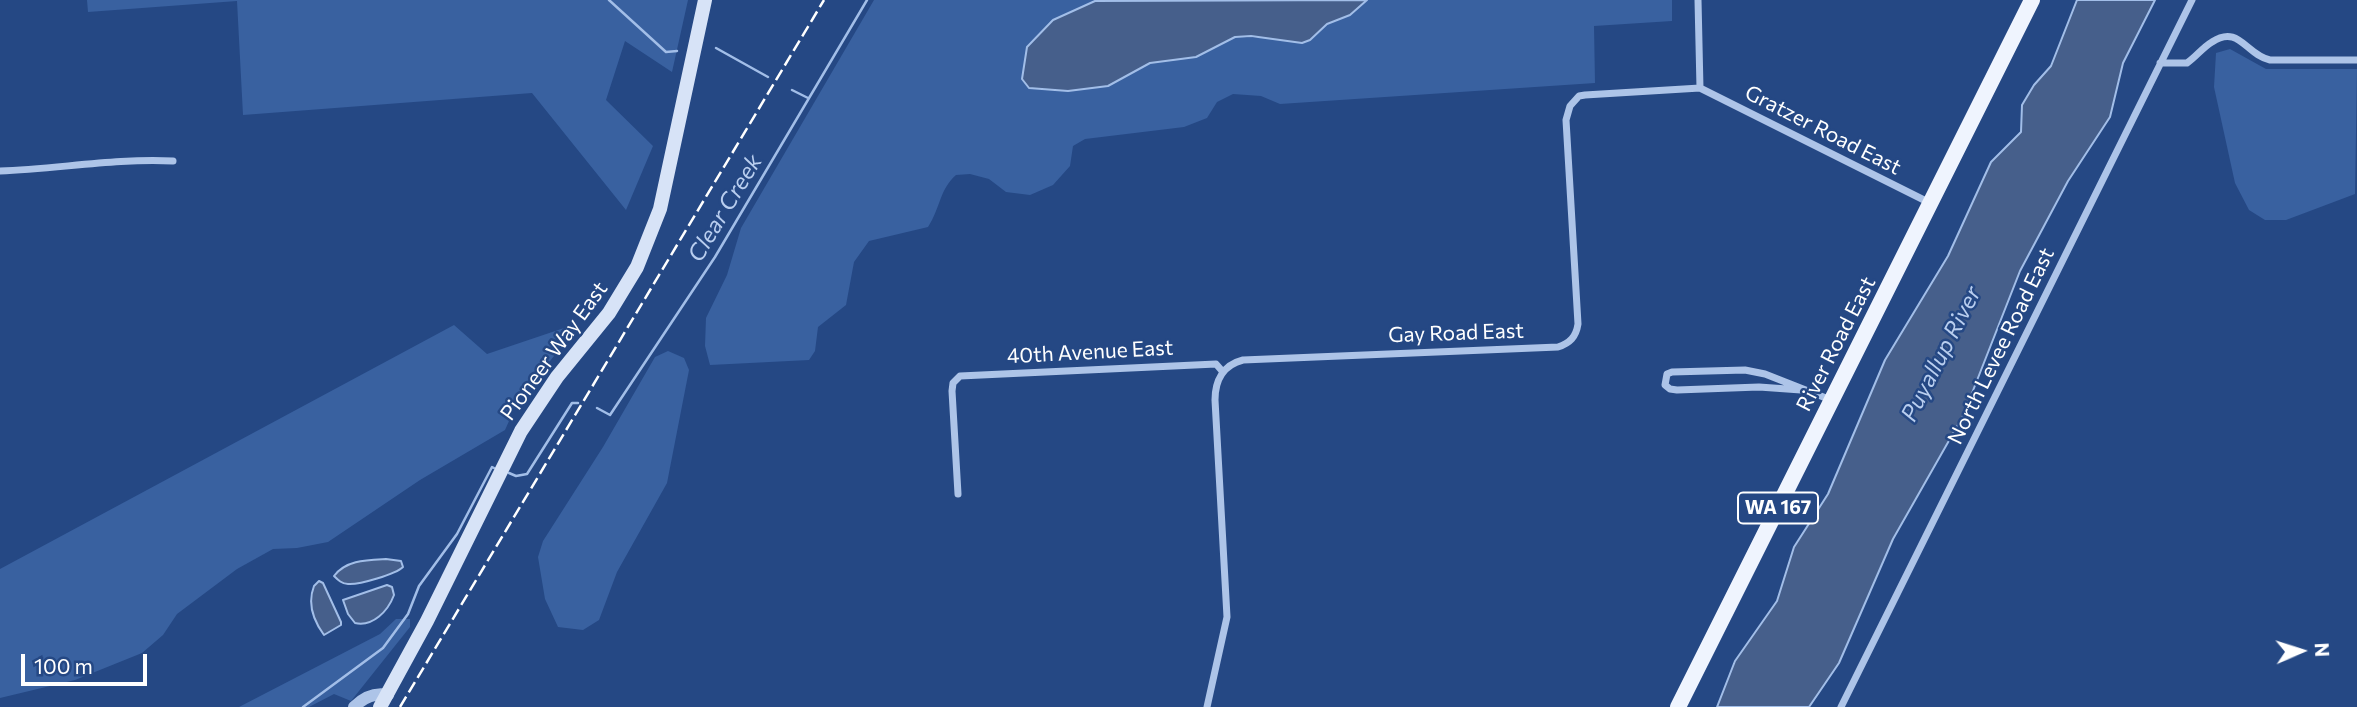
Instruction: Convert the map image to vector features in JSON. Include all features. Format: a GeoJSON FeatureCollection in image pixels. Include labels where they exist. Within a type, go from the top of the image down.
{"type":"FeatureCollection","features":[{"type":"Feature","properties":{"kind":"main road","name":"Pioneer Way East"},"geometry":{"type":"LineString","coordinates":[[384,701],[469,540],[521,431],[557,377],[614,305],[646,248],[660,209],[705,0]]}},
{"type":"Feature","properties":{"kind":"main road","name":"River Road East"},"geometry":{"type":"LineString","coordinates":[[1678,707],[2032,0]]}},
{"type":"Feature","properties":{"kind":"street"},"geometry":{"type":"LineString","coordinates":[[1698,0],[1700,88]]}},
{"type":"Feature","properties":{"kind":"street","name":"North Levee Road East"},"geometry":{"type":"LineString","coordinates":[[1841,707],[2192,0]]}},
{"type":"Feature","properties":{"kind":"street"},"geometry":{"type":"LineString","coordinates":[[2160,63],[2187,63],[2212,41],[2231,37],[2246,43],[2257,57],[2270,60],[2357,60]]}},
{"type":"Feature","properties":{"kind":"street","name":"Gratzer Road East"},"geometry":{"type":"LineString","coordinates":[[1700,88],[1930,203]]}},
{"type":"Feature","properties":{"kind":"street","name":"Gay Road East"},"geometry":{"type":"LineString","coordinates":[[1223,372],[1230,364],[1243,360],[1565,345],[1572,341],[1578,324],[1566,150],[1566,120],[1570,106],[1579,96],[1585,94],[1700,88]]}},
{"type":"Feature","properties":{"kind":"street"},"geometry":{"type":"LineString","coordinates":[[0,171],[145,160],[173,161]]}},
{"type":"Feature","properties":{"kind":"street","name":"40th Avenue East"},"geometry":{"type":"LineString","coordinates":[[958,494],[952,391],[956,379],[971,375],[1216,364],[1223,372]]}},
{"type":"Feature","properties":{"kind":"street"},"geometry":{"type":"LineString","coordinates":[[1801,390],[1759,387],[1677,390],[1665,385],[1665,379],[1667,374],[1672,372],[1745,370],[1776,378],[1832,400]]}},
{"type":"Feature","properties":{"kind":"street"},"geometry":{"type":"LineString","coordinates":[[1207,707],[1227,617],[1215,400],[1216,384],[1223,372]]}},
{"type":"Feature","properties":{"kind":"street"},"geometry":{"type":"LineString","coordinates":[[354,707],[361,700],[381,693],[384,701]]}},
{"type":"Feature","properties":{"kind":"shaded area"},"geometry":{"type":"Polygon","coordinates":[[[87,0],[688,0],[672,72],[625,41],[606,100],[653,146],[626,210],[532,93],[243,115],[237,1],[88,12],[87,0]]]}},
{"type":"Feature","properties":{"kind":"shaded area"},"geometry":{"type":"Polygon","coordinates":[[[874,0],[1103,0],[1053,20],[1108,86],[1150,63],[1196,57],[1235,37],[1310,40],[1327,24],[1350,15],[1367,0],[1672,0],[1672,21],[1594,26],[1595,83],[1280,104],[1261,96],[1233,94],[1217,102],[1207,118],[1184,127],[1085,139],[1073,146],[1070,166],[1053,185],[1030,195],[1006,192],[989,179],[970,174],[956,175],[946,187],[928,227],[869,241],[854,262],[846,305],[818,327],[815,351],[809,360],[710,365],[705,346],[706,318],[727,275],[741,228],[874,0]]]}},
{"type":"Feature","properties":{"kind":"shaded area"},"geometry":{"type":"Polygon","coordinates":[[[2230,49],[2266,69],[2357,69],[2355,194],[2286,220],[2265,220],[2249,210],[2235,183],[2214,87],[2216,53],[2230,49]]]}},
{"type":"Feature","properties":{"kind":"shaded area"},"geometry":{"type":"Polygon","coordinates":[[[454,325],[487,354],[567,327],[562,346],[518,401],[505,430],[420,480],[328,542],[273,549],[237,569],[177,614],[163,635],[142,653],[75,680],[0,698],[0,569],[454,325]]]}},
{"type":"Feature","properties":{"kind":"shaded area"},"geometry":{"type":"Polygon","coordinates":[[[668,351],[684,358],[689,370],[667,483],[617,572],[599,620],[583,630],[558,627],[545,599],[538,557],[543,541],[603,447],[655,357],[668,351]]]}},
{"type":"Feature","properties":{"kind":"shaded area"},"geometry":{"type":"Polygon","coordinates":[[[396,619],[410,619],[410,627],[351,701],[334,694],[309,707],[239,707],[380,634],[396,619]]]}},
{"type":"Feature","properties":{"kind":"water"},"geometry":{"type":"Polygon","coordinates":[[[1367,0],[1350,15],[1327,24],[1310,40],[1302,43],[1251,36],[1235,37],[1196,57],[1150,63],[1108,86],[1068,91],[1029,88],[1022,79],[1027,47],[1053,20],[1095,1],[1367,0]]]}},
{"type":"Feature","properties":{"kind":"water","name":"Puyallup River"},"geometry":{"type":"Polygon","coordinates":[[[2077,0],[2155,0],[2123,63],[2110,117],[2068,181],[2020,271],[1963,416],[1893,539],[1839,663],[1809,707],[1717,707],[1735,661],[1777,601],[1794,547],[1828,494],[1885,360],[1948,256],[1991,162],[2021,132],[2022,105],[2034,85],[2051,66],[2077,0]]]}},
{"type":"Feature","properties":{"kind":"water"},"geometry":{"type":"Polygon","coordinates":[[[386,559],[401,561],[403,567],[385,576],[353,584],[344,583],[334,576],[351,564],[386,559]]]}},
{"type":"Feature","properties":{"kind":"water"},"geometry":{"type":"Polygon","coordinates":[[[319,581],[323,583],[341,622],[341,625],[324,635],[314,618],[311,605],[314,586],[319,581]]]}},
{"type":"Feature","properties":{"kind":"water"},"geometry":{"type":"Polygon","coordinates":[[[387,585],[392,587],[394,595],[384,612],[368,623],[355,623],[343,600],[387,585]]]}},
{"type":"Feature","properties":{"kind":"waterway"},"geometry":{"type":"LineString","coordinates":[[609,0],[666,52],[677,51]]}},
{"type":"Feature","properties":{"kind":"waterway","name":"Clear Creek"},"geometry":{"type":"LineString","coordinates":[[597,408],[610,415],[715,257],[867,0]]}},
{"type":"Feature","properties":{"kind":"waterway"},"geometry":{"type":"LineString","coordinates":[[716,48],[768,77]]}},
{"type":"Feature","properties":{"kind":"waterway"},"geometry":{"type":"LineString","coordinates":[[792,90],[808,98]]}},
{"type":"Feature","properties":{"kind":"waterway","name":"Clear Creek"},"geometry":{"type":"LineString","coordinates":[[509,473],[516,476],[527,474],[572,403],[578,403]]}},
{"type":"Feature","properties":{"kind":"waterway","name":"Clear Creek"},"geometry":{"type":"LineString","coordinates":[[303,707],[383,648],[408,614],[419,586],[457,534],[492,467],[494,468]]}},
{"type":"Feature","properties":{"kind":"railway"},"geometry":{"type":"LineString","coordinates":[[400,707],[824,0]]}}]}
